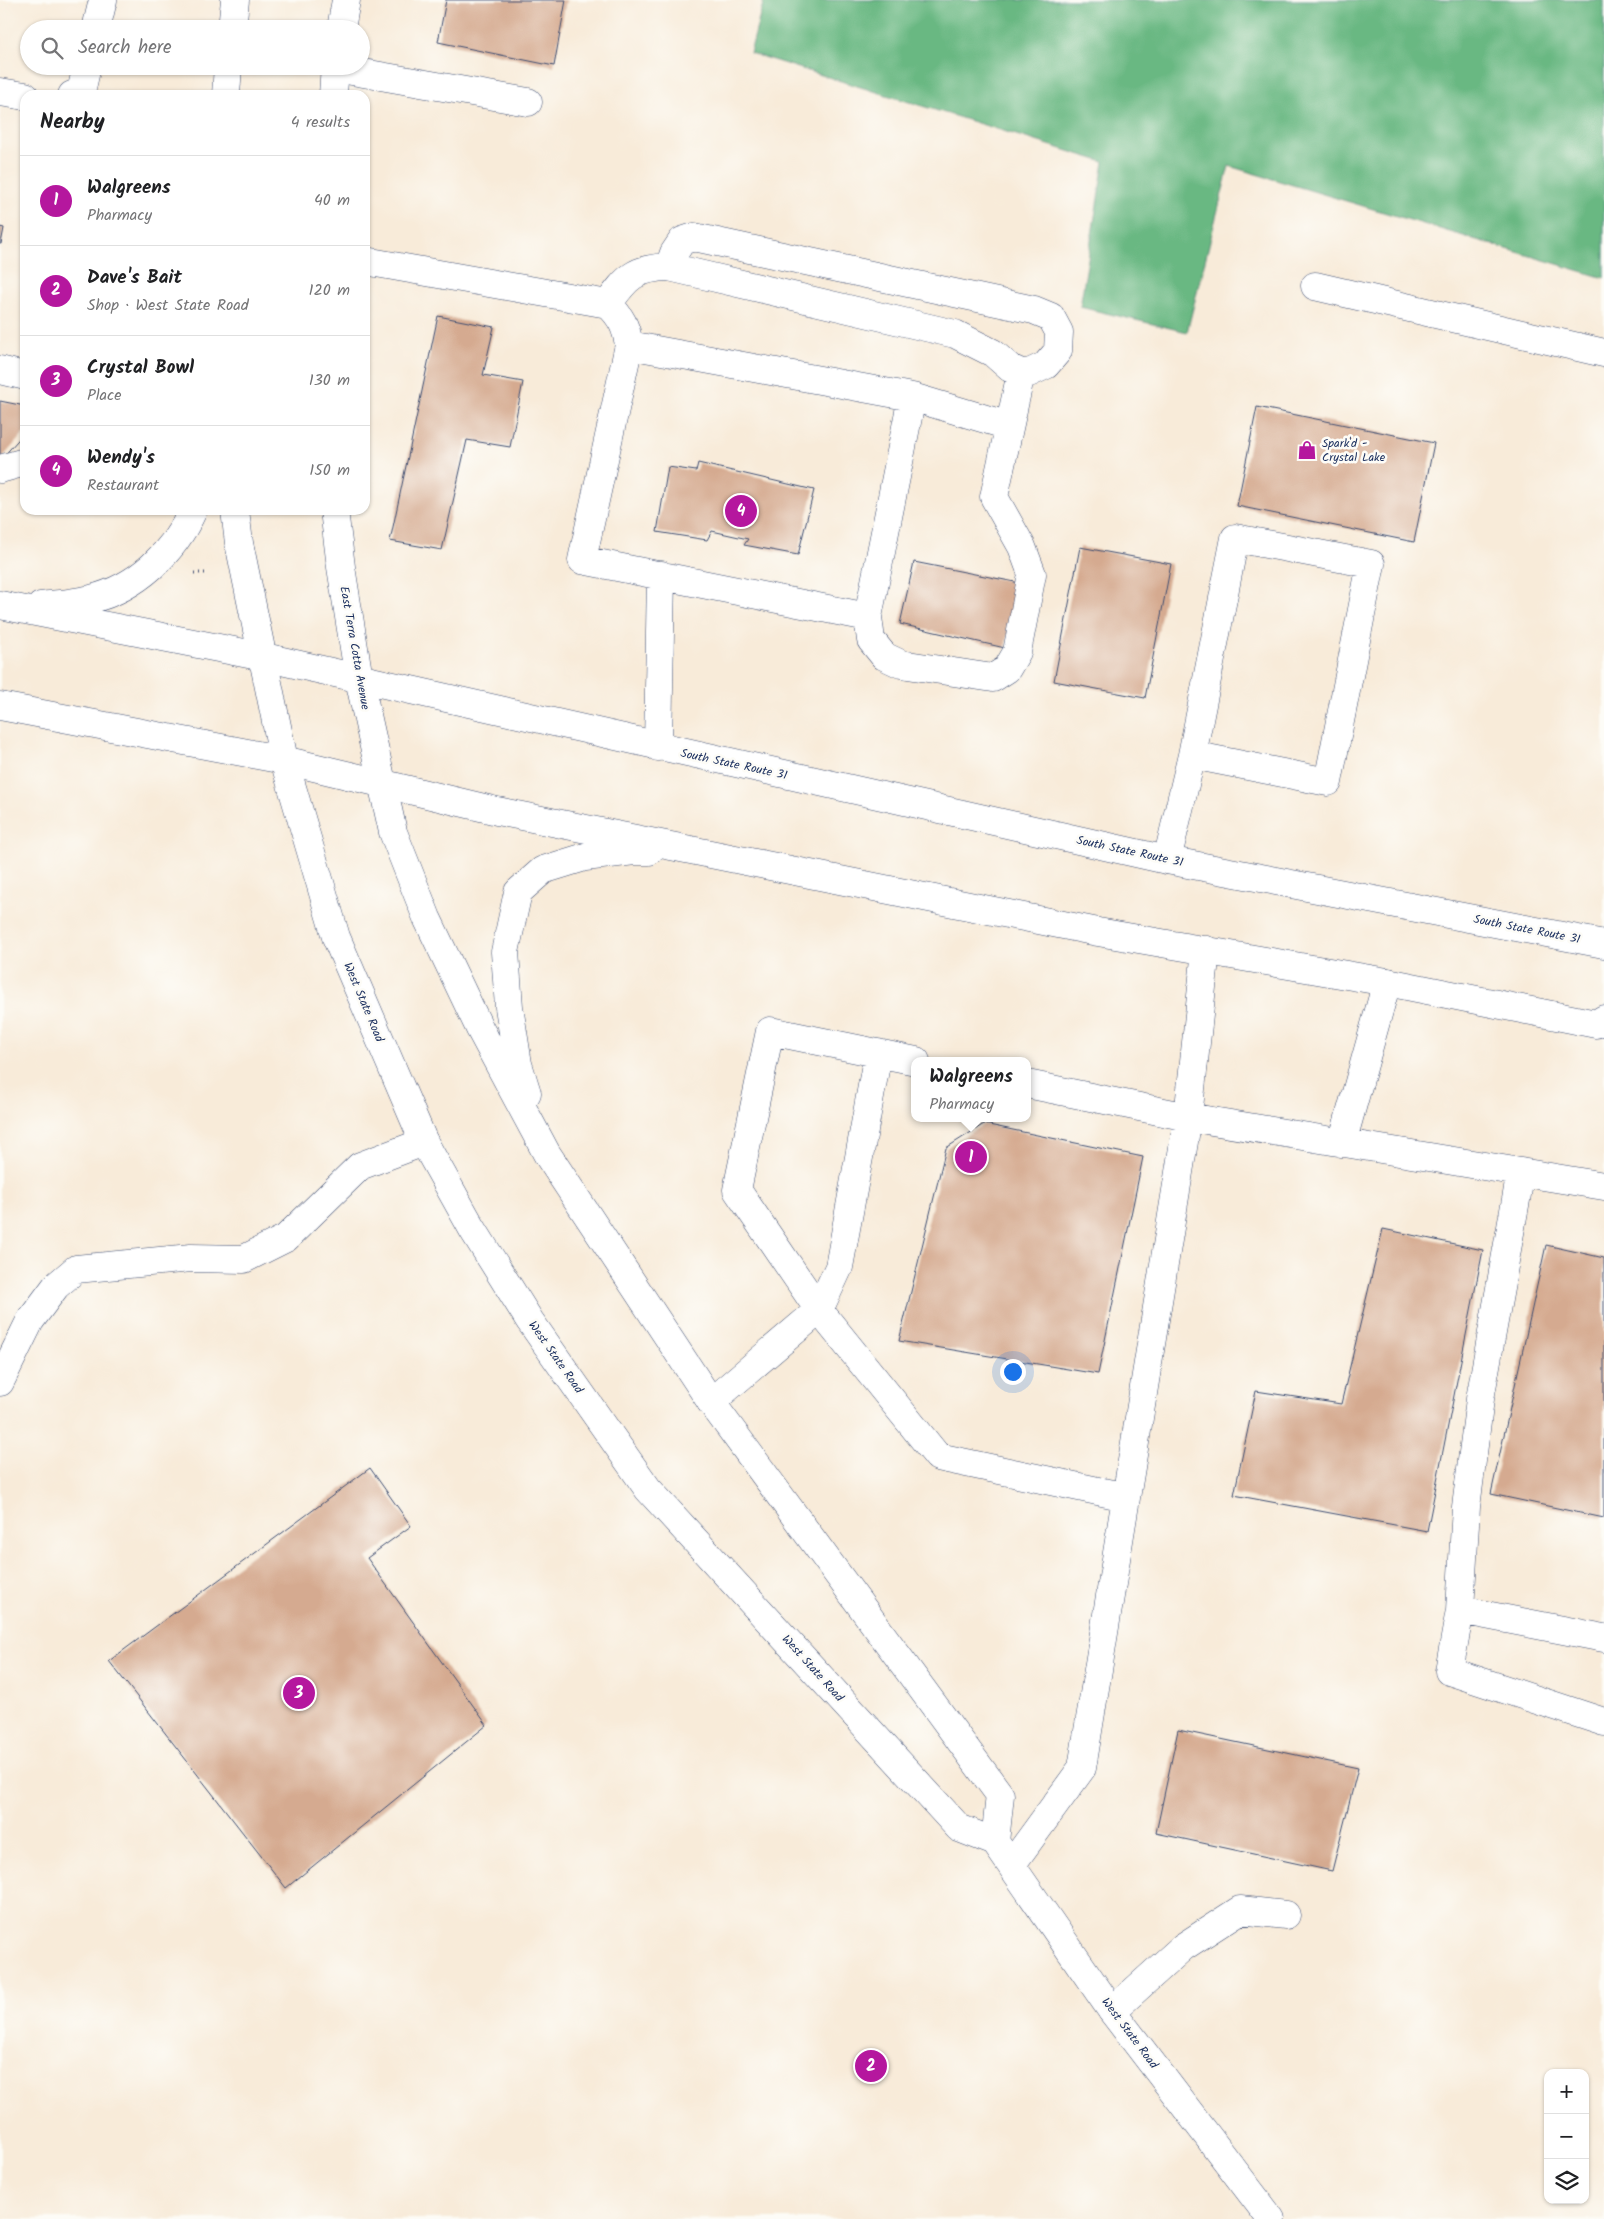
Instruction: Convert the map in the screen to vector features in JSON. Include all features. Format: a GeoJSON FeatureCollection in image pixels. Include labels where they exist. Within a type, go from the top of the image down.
{"type":"FeatureCollection","features":[{"type":"Feature","properties":{"kind":"main road"},"geometry":{"type":"LineString","coordinates":[[98,20],[103,0]]}},
{"type":"Feature","properties":{"kind":"main road"},"geometry":{"type":"LineString","coordinates":[[233,20],[235,0]]}},
{"type":"Feature","properties":{"kind":"main road"},"geometry":{"type":"LineString","coordinates":[[343,20],[346,0]]}},
{"type":"Feature","properties":{"kind":"main road"},"geometry":{"type":"LineString","coordinates":[[370,73],[528,102]]}},
{"type":"Feature","properties":{"kind":"main road"},"geometry":{"type":"LineString","coordinates":[[81,90],[85,75]]}},
{"type":"Feature","properties":{"kind":"main road"},"geometry":{"type":"LineString","coordinates":[[226,90],[227,75]]}},
{"type":"Feature","properties":{"kind":"main road"},"geometry":{"type":"LineString","coordinates":[[333,90],[334,75]]}},
{"type":"Feature","properties":{"kind":"main road"},"geometry":{"type":"LineString","coordinates":[[0,92],[20,95]]}},
{"type":"Feature","properties":{"kind":"main road"},"geometry":{"type":"LineString","coordinates":[[608,304],[625,280],[649,268],[669,267],[955,334],[993,353],[1010,368],[1021,373],[1030,373],[1046,366],[1058,351],[1059,332],[1051,317],[1034,310],[694,237],[682,241],[674,253],[669,267]]}},
{"type":"Feature","properties":{"kind":"main road"},"geometry":{"type":"LineString","coordinates":[[370,262],[608,304],[620,316],[629,344],[582,560],[868,616]]}},
{"type":"Feature","properties":{"kind":"main road"},"geometry":{"type":"LineString","coordinates":[[1315,286],[1604,353]]}},
{"type":"Feature","properties":{"kind":"main road"},"geometry":{"type":"LineString","coordinates":[[629,344],[912,397],[1009,426]]}},
{"type":"Feature","properties":{"kind":"main road"},"geometry":{"type":"LineString","coordinates":[[0,370],[20,375]]}},
{"type":"Feature","properties":{"kind":"main road"},"geometry":{"type":"LineString","coordinates":[[912,397],[868,616],[871,640],[884,656],[900,664],[993,678],[1007,669],[1017,652],[1032,574],[1022,547],[994,497],[1021,373]]}},
{"type":"Feature","properties":{"kind":"main road"},"geometry":{"type":"LineString","coordinates":[[0,469],[20,463]]}},
{"type":"Feature","properties":{"kind":"main road"},"geometry":{"type":"LineString","coordinates":[[9,607],[92,599],[134,583],[163,556],[190,515]]}},
{"type":"Feature","properties":{"kind":"main road"},"geometry":{"type":"LineString","coordinates":[[236,515],[239,542],[284,760]]}},
{"type":"Feature","properties":{"kind":"main road","name":"East Terra Cotta Avenue"},"geometry":{"type":"LineString","coordinates":[[335,515],[359,679],[381,784]]}},
{"type":"Feature","properties":{"kind":"main road"},"geometry":{"type":"LineString","coordinates":[[1167,860],[1192,755],[1235,538],[1371,564],[1328,782],[1192,755]]}},
{"type":"Feature","properties":{"kind":"main road"},"geometry":{"type":"LineString","coordinates":[[658,747],[661,575]]}},
{"type":"Feature","properties":{"kind":"main road","name":"South State Route 31"},"geometry":{"type":"LineString","coordinates":[[9,607],[264,658],[1167,860],[1604,944]]}},
{"type":"Feature","properties":{"kind":"main road"},"geometry":{"type":"LineString","coordinates":[[0,706],[284,760],[497,811],[1098,932],[1387,982],[1596,1024],[1604,1019]]}},
{"type":"Feature","properties":{"kind":"main road","name":"West State Road"},"geometry":{"type":"LineString","coordinates":[[284,760],[336,937],[424,1142],[472,1228],[530,1321],[648,1489],[959,1828],[995,1842],[1112,2011],[1271,2219]]}},
{"type":"Feature","properties":{"kind":"main road"},"geometry":{"type":"LineString","coordinates":[[381,784],[393,832],[427,918],[480,1029],[547,1154],[711,1402],[1000,1796],[995,1842]]}},
{"type":"Feature","properties":{"kind":"main road"},"geometry":{"type":"LineString","coordinates":[[547,1154],[518,1064],[509,1007],[505,952],[518,892],[543,870],[585,856],[634,850],[699,852]]}},
{"type":"Feature","properties":{"kind":"main road"},"geometry":{"type":"LineString","coordinates":[[1012,1864],[1082,1768],[1188,1117],[1206,950]]}},
{"type":"Feature","properties":{"kind":"main road"},"geometry":{"type":"LineString","coordinates":[[1342,1143],[1387,982]]}},
{"type":"Feature","properties":{"kind":"main road"},"geometry":{"type":"LineString","coordinates":[[911,1060],[770,1031],[737,1190],[819,1310],[938,1457],[1126,1497]]}},
{"type":"Feature","properties":{"kind":"main road"},"geometry":{"type":"LineString","coordinates":[[711,1402],[819,1310],[839,1267],[878,1053]]}},
{"type":"Feature","properties":{"kind":"main road"},"geometry":{"type":"LineString","coordinates":[[1031,1085],[1188,1117],[1604,1186]]}},
{"type":"Feature","properties":{"kind":"main road"},"geometry":{"type":"LineString","coordinates":[[0,1382],[30,1321],[56,1286],[76,1269],[191,1258],[244,1259],[286,1238],[360,1166],[424,1142]]}},
{"type":"Feature","properties":{"kind":"main road"},"geometry":{"type":"LineString","coordinates":[[1520,1172],[1480,1399],[1466,1507],[1460,1610],[1449,1671],[1604,1722]]}},
{"type":"Feature","properties":{"kind":"main road"},"geometry":{"type":"LineString","coordinates":[[1460,1610],[1604,1638]]}},
{"type":"Feature","properties":{"kind":"main road"},"geometry":{"type":"LineString","coordinates":[[1112,2011],[1183,1947],[1240,1910],[1286,1915]]}},
{"type":"Feature","properties":{"kind":"path"},"geometry":{"type":"LineString","coordinates":[[192,574],[206,573]]}},
{"type":"Feature","properties":{"kind":"green space"},"geometry":{"type":"Polygon","coordinates":[[[764,0],[1604,0],[1604,278],[1229,166],[1187,332],[1080,307],[1104,162],[750,53],[764,0]]]}},
{"type":"Feature","properties":{"kind":"building"},"geometry":{"type":"Polygon","coordinates":[[[446,0],[566,0],[554,66],[438,42],[446,0]]]}},
{"type":"Feature","properties":{"kind":"building"},"geometry":{"type":"Polygon","coordinates":[[[0,227],[4,228],[1,244],[0,244],[0,227]]]}},
{"type":"Feature","properties":{"kind":"building"},"geometry":{"type":"Polygon","coordinates":[[[438,316],[494,327],[483,375],[523,382],[510,447],[467,440],[442,550],[390,541],[438,316]]]}},
{"type":"Feature","properties":{"kind":"building"},"geometry":{"type":"Polygon","coordinates":[[[0,401],[20,405],[20,438],[0,458],[0,401]]]}},
{"type":"Feature","properties":{"kind":"building"},"geometry":{"type":"Polygon","coordinates":[[[1257,407],[1434,443],[1414,542],[1237,506],[1257,407]]]}},
{"type":"Feature","properties":{"kind":"building"},"geometry":{"type":"Polygon","coordinates":[[[698,463],[814,490],[798,555],[744,545],[748,539],[712,531],[707,540],[657,532],[668,467],[696,471],[698,463]]]}},
{"type":"Feature","properties":{"kind":"building"},"geometry":{"type":"Polygon","coordinates":[[[1080,547],[1171,564],[1145,698],[1054,681],[1080,547]]]}},
{"type":"Feature","properties":{"kind":"building"},"geometry":{"type":"Polygon","coordinates":[[[914,562],[1020,583],[1005,648],[900,624],[914,562]]]}},
{"type":"Feature","properties":{"kind":"building"},"geometry":{"type":"Polygon","coordinates":[[[984,1124],[1143,1157],[1098,1374],[899,1341],[946,1148],[984,1124]]]}},
{"type":"Feature","properties":{"kind":"building"},"geometry":{"type":"Polygon","coordinates":[[[1383,1229],[1483,1250],[1427,1531],[1234,1495],[1256,1391],[1341,1404],[1383,1229]]]}},
{"type":"Feature","properties":{"kind":"building"},"geometry":{"type":"Polygon","coordinates":[[[1546,1245],[1604,1258],[1604,1518],[1491,1494],[1546,1245]]]}},
{"type":"Feature","properties":{"kind":"building"},"geometry":{"type":"Polygon","coordinates":[[[370,1468],[411,1526],[367,1558],[487,1725],[286,1888],[109,1661],[370,1468]]]}},
{"type":"Feature","properties":{"kind":"building"},"geometry":{"type":"Polygon","coordinates":[[[1178,1730],[1358,1768],[1332,1871],[1156,1833],[1178,1730]]]}},
{"type":"Feature","properties":{"kind":"place","name":"Spark'd - Crystal Lake"},"geometry":{"type":"Point","coordinates":[1307,450]}},
{"type":"Feature","properties":{"kind":"place","name":"Wendy's"},"geometry":{"type":"Point","coordinates":[741,511]}},
{"type":"Feature","properties":{"kind":"place","name":"Walgreens"},"geometry":{"type":"Point","coordinates":[971,1157]}},
{"type":"Feature","properties":{"kind":"place","name":"Crystal Bowl"},"geometry":{"type":"Point","coordinates":[299,1693]}},
{"type":"Feature","properties":{"kind":"place","name":"Dave's Bait"},"geometry":{"type":"Point","coordinates":[871,2066]}}]}
